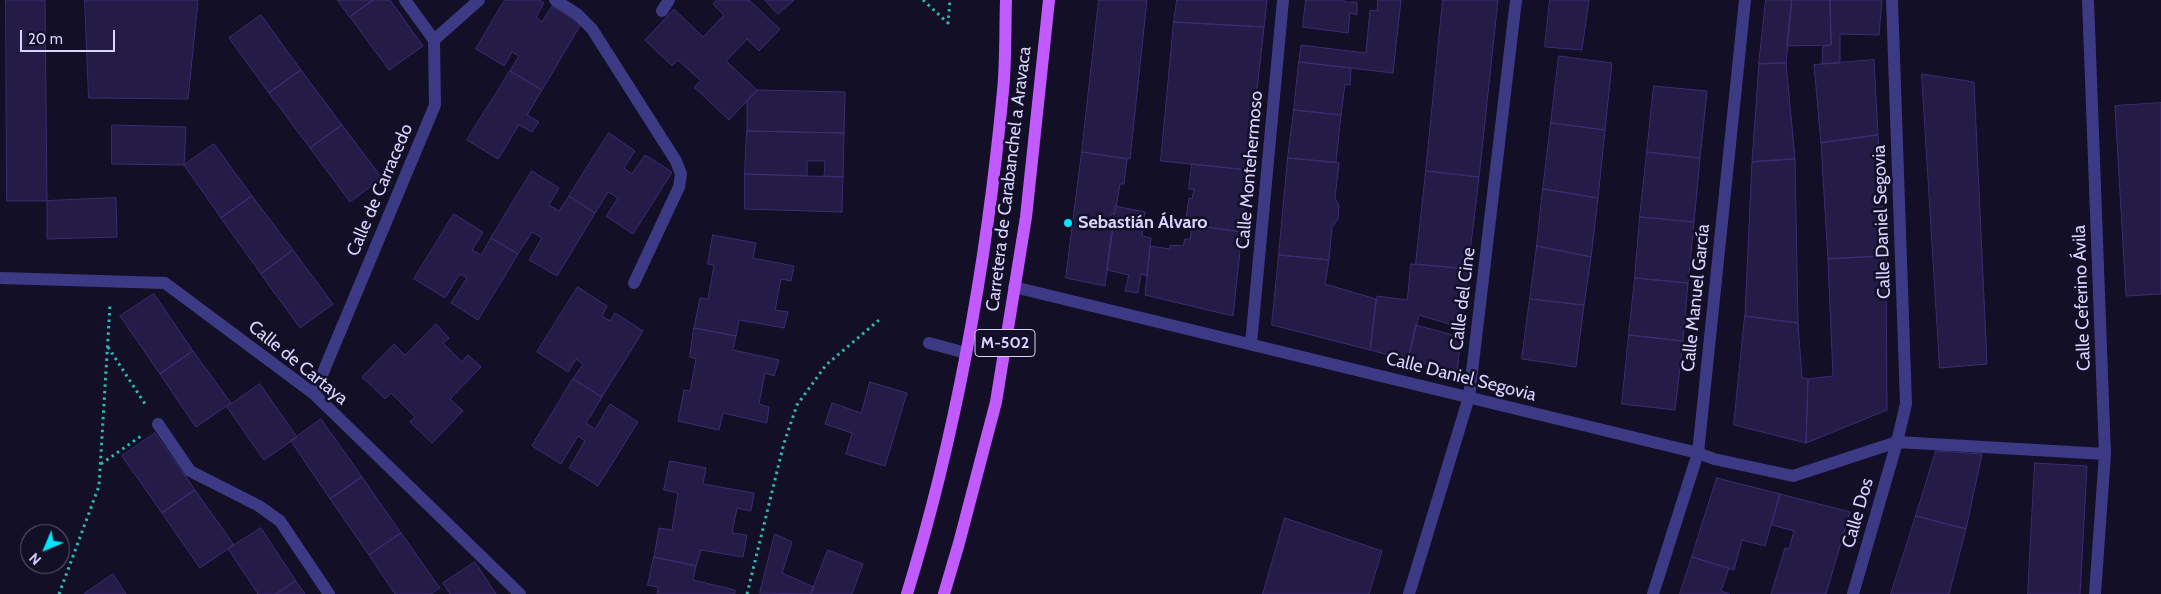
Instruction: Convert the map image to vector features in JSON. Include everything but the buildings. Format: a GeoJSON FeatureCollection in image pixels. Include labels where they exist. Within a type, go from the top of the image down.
{"type":"FeatureCollection","features":[{"type":"Feature","properties":{"kind":"main road","name":"Carretera de Carabanchel a Aravaca"},"geometry":{"type":"LineString","coordinates":[[907,594],[925,535],[966,353],[981,268],[1004,89],[1006,0]]}},
{"type":"Feature","properties":{"kind":"main road","name":"Carretera de Carabanchel a Aravaca"},"geometry":{"type":"LineString","coordinates":[[944,594],[996,402],[1026,216],[1049,0]]}},
{"type":"Feature","properties":{"kind":"street"},"geometry":{"type":"LineString","coordinates":[[405,0],[434,40],[478,0]]}},
{"type":"Feature","properties":{"kind":"street"},"geometry":{"type":"LineString","coordinates":[[555,0],[577,14],[592,29],[676,161],[681,174],[679,187],[634,283]]}},
{"type":"Feature","properties":{"kind":"street","name":"Calle Montehermoso"},"geometry":{"type":"LineString","coordinates":[[1251,344],[1284,0]]}},
{"type":"Feature","properties":{"kind":"street","name":"Calle del Cine"},"geometry":{"type":"LineString","coordinates":[[1409,594],[1469,397],[1516,0]]}},
{"type":"Feature","properties":{"kind":"street","name":"Calle Manuel García"},"geometry":{"type":"LineString","coordinates":[[1653,594],[1698,452],[1745,0]]}},
{"type":"Feature","properties":{"kind":"street","name":"Calle Daniel Segovia"},"geometry":{"type":"LineString","coordinates":[[1892,0],[1906,404],[1897,442]]}},
{"type":"Feature","properties":{"kind":"street","name":"Calle Ceferino Ávila"},"geometry":{"type":"LineString","coordinates":[[2088,0],[2105,454],[2095,594]]}},
{"type":"Feature","properties":{"kind":"street","name":"Calle de Carracedo"},"geometry":{"type":"LineString","coordinates":[[314,394],[435,105],[434,40]]}},
{"type":"Feature","properties":{"kind":"street","name":"Calle de Cartaya"},"geometry":{"type":"LineString","coordinates":[[0,278],[165,283],[314,394],[520,594]]}},
{"type":"Feature","properties":{"kind":"street","name":"Calle Daniel Segovia"},"geometry":{"type":"LineString","coordinates":[[1014,287],[1698,452],[1714,459],[1793,476],[1897,442],[2105,454]]}},
{"type":"Feature","properties":{"kind":"street"},"geometry":{"type":"LineString","coordinates":[[928,343],[966,353]]}},
{"type":"Feature","properties":{"kind":"street"},"geometry":{"type":"LineString","coordinates":[[158,424],[190,471],[259,506],[280,521],[329,594]]}},
{"type":"Feature","properties":{"kind":"street","name":"Calle Dos"},"geometry":{"type":"LineString","coordinates":[[1853,594],[1897,442]]}},
{"type":"Feature","properties":{"kind":"path"},"geometry":{"type":"LineString","coordinates":[[923,0],[948,23],[950,0]]}},
{"type":"Feature","properties":{"kind":"path"},"geometry":{"type":"LineString","coordinates":[[59,594],[99,486],[112,282]]}},
{"type":"Feature","properties":{"kind":"path"},"geometry":{"type":"LineString","coordinates":[[747,594],[784,443],[797,404],[826,365],[879,320]]}},
{"type":"Feature","properties":{"kind":"path"},"geometry":{"type":"LineString","coordinates":[[100,464],[158,424],[108,346]]}},
{"type":"Feature","properties":{"kind":"place","name":"Sebastián Álvaro"},"geometry":{"type":"Point","coordinates":[1068,223]}}]}
